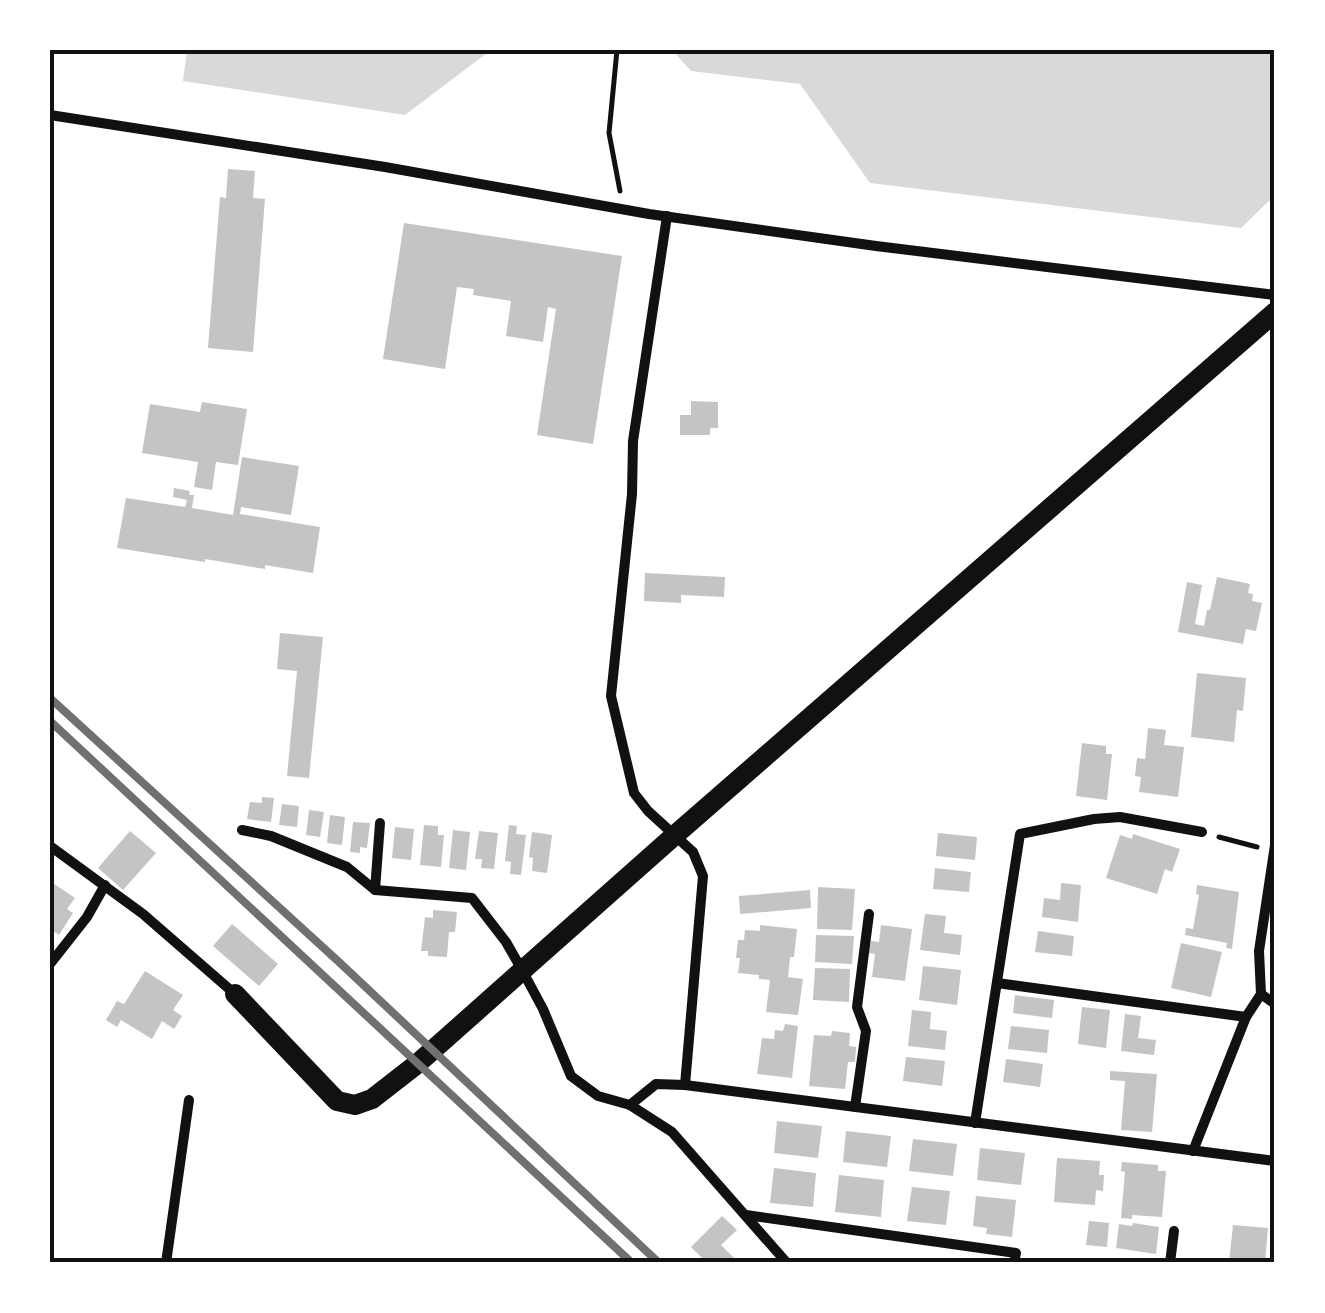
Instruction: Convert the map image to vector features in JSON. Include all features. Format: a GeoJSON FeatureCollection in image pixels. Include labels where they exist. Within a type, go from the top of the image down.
{"type":"FeatureCollection","features":[{"type":"Feature","properties":{"kind":"main road"},"geometry":{"type":"LineString","coordinates":[[236,994],[337,1101],[355,1105],[372,1099],[417,1064],[1275,312]]}},
{"type":"Feature","properties":{"kind":"street"},"geometry":{"type":"LineString","coordinates":[[50,116],[385,167],[667,216],[1275,295]]}},
{"type":"Feature","properties":{"kind":"street"},"geometry":{"type":"LineString","coordinates":[[667,216],[633,441],[632,494],[611,696],[634,793],[693,852],[704,876],[685,1086]]}},
{"type":"Feature","properties":{"kind":"street"},"geometry":{"type":"LineString","coordinates":[[975,1123],[1020,834],[1120,817],[1202,832]]}},
{"type":"Feature","properties":{"kind":"street"},"geometry":{"type":"LineString","coordinates":[[375,890],[380,823]]}},
{"type":"Feature","properties":{"kind":"street"},"geometry":{"type":"LineString","coordinates":[[242,830],[271,836],[346,867],[375,890],[472,898],[522,970],[571,1076],[598,1096],[630,1105],[672,1132],[787,1263]]}},
{"type":"Feature","properties":{"kind":"street"},"geometry":{"type":"LineString","coordinates":[[1193,1150],[1246,1017],[1261,994],[1259,951],[1275,844]]}},
{"type":"Feature","properties":{"kind":"street"},"geometry":{"type":"LineString","coordinates":[[50,846],[143,914],[236,994]]}},
{"type":"Feature","properties":{"kind":"street"},"geometry":{"type":"LineString","coordinates":[[50,964],[87,917],[105,885]]}},
{"type":"Feature","properties":{"kind":"street"},"geometry":{"type":"LineString","coordinates":[[855,1108],[866,1031],[857,1007],[869,914]]}},
{"type":"Feature","properties":{"kind":"street"},"geometry":{"type":"LineString","coordinates":[[997,983],[1246,1017]]}},
{"type":"Feature","properties":{"kind":"street"},"geometry":{"type":"LineString","coordinates":[[1261,994],[1275,1004]]}},
{"type":"Feature","properties":{"kind":"street"},"geometry":{"type":"LineString","coordinates":[[630,1105],[656,1084],[685,1086],[1275,1161]]}},
{"type":"Feature","properties":{"kind":"street"},"geometry":{"type":"LineString","coordinates":[[166,1263],[189,1100]]}},
{"type":"Feature","properties":{"kind":"street"},"geometry":{"type":"LineString","coordinates":[[746,1215],[1016,1254],[1014,1263]]}},
{"type":"Feature","properties":{"kind":"street"},"geometry":{"type":"LineString","coordinates":[[1170,1263],[1174,1231]]}},
{"type":"Feature","properties":{"kind":"path"},"geometry":{"type":"LineString","coordinates":[[618,50],[609,133],[624,209]]}},
{"type":"Feature","properties":{"kind":"path"},"geometry":{"type":"LineString","coordinates":[[1202,832],[1274,852]]}},
{"type":"Feature","properties":{"kind":"shaded area"},"geometry":{"type":"Polygon","coordinates":[[[187,50],[491,50],[405,115],[183,81],[187,50]]]}},
{"type":"Feature","properties":{"kind":"shaded area"},"geometry":{"type":"Polygon","coordinates":[[[672,50],[1275,50],[1275,195],[1241,228],[870,183],[800,84],[691,71],[672,50]]]}},
{"type":"Feature","properties":{"kind":"building"},"geometry":{"type":"Polygon","coordinates":[[[228,169],[255,171],[253,198],[265,199],[253,352],[208,348],[220,197],[226,198],[228,169]]]}},
{"type":"Feature","properties":{"kind":"building"},"geometry":{"type":"Polygon","coordinates":[[[404,223],[622,256],[593,444],[537,435],[556,309],[548,307],[543,342],[506,336],[511,301],[473,295],[474,289],[457,287],[445,369],[383,359],[404,223]]]}},
{"type":"Feature","properties":{"kind":"building"},"geometry":{"type":"Polygon","coordinates":[[[691,401],[718,402],[718,428],[710,428],[710,435],[680,435],[680,415],[691,415],[691,401]]]}},
{"type":"Feature","properties":{"kind":"building"},"geometry":{"type":"Polygon","coordinates":[[[202,402],[247,409],[238,465],[216,462],[212,490],[194,487],[198,462],[142,453],[150,404],[200,412],[202,402]]]}},
{"type":"Feature","properties":{"kind":"building"},"geometry":{"type":"Polygon","coordinates":[[[242,457],[299,466],[291,515],[241,507],[240,514],[320,527],[313,573],[117,548],[126,498],[185,507],[187,500],[173,497],[174,488],[194,495],[192,508],[233,515],[242,457]]]}},
{"type":"Feature","properties":{"kind":"building"},"geometry":{"type":"Polygon","coordinates":[[[645,573],[725,577],[724,597],[681,595],[681,603],[644,601],[645,573]]]}},
{"type":"Feature","properties":{"kind":"building"},"geometry":{"type":"Polygon","coordinates":[[[1217,577],[1250,584],[1248,593],[1253,594],[1252,601],[1262,603],[1256,631],[1246,629],[1243,644],[1178,632],[1187,582],[1202,585],[1195,624],[1204,626],[1217,577]]]}},
{"type":"Feature","properties":{"kind":"building"},"geometry":{"type":"Polygon","coordinates":[[[280,633],[323,637],[309,778],[287,776],[297,671],[277,669],[280,633]]]}},
{"type":"Feature","properties":{"kind":"building"},"geometry":{"type":"Polygon","coordinates":[[[1197,673],[1246,678],[1243,711],[1237,710],[1234,742],[1191,737],[1197,673]]]}},
{"type":"Feature","properties":{"kind":"building"},"geometry":{"type":"Polygon","coordinates":[[[1148,728],[1166,730],[1164,745],[1184,747],[1178,797],[1139,792],[1141,777],[1135,776],[1137,758],[1145,759],[1148,728]]]}},
{"type":"Feature","properties":{"kind":"building"},"geometry":{"type":"Polygon","coordinates":[[[1082,743],[1106,746],[1106,754],[1112,754],[1107,800],[1076,796],[1082,743]]]}},
{"type":"Feature","properties":{"kind":"building"},"geometry":{"type":"Polygon","coordinates":[[[262,797],[274,798],[271,822],[247,819],[250,802],[262,803],[262,797]]]}},
{"type":"Feature","properties":{"kind":"building"},"geometry":{"type":"Polygon","coordinates":[[[282,804],[299,806],[297,827],[279,825],[282,804]]]}},
{"type":"Feature","properties":{"kind":"building"},"geometry":{"type":"Polygon","coordinates":[[[309,810],[324,812],[320,837],[306,835],[309,810]]]}},
{"type":"Feature","properties":{"kind":"building"},"geometry":{"type":"Polygon","coordinates":[[[330,815],[345,817],[342,845],[327,843],[330,815]]]}},
{"type":"Feature","properties":{"kind":"building"},"geometry":{"type":"Polygon","coordinates":[[[353,822],[370,823],[367,848],[360,847],[360,853],[350,852],[353,822]]]}},
{"type":"Feature","properties":{"kind":"building"},"geometry":{"type":"Polygon","coordinates":[[[424,825],[438,826],[438,835],[444,835],[441,867],[420,865],[424,825]]]}},
{"type":"Feature","properties":{"kind":"building"},"geometry":{"type":"Polygon","coordinates":[[[509,825],[517,826],[516,834],[526,835],[521,875],[510,874],[511,862],[505,861],[509,825]]]}},
{"type":"Feature","properties":{"kind":"building"},"geometry":{"type":"Polygon","coordinates":[[[395,827],[414,829],[411,860],[392,858],[395,827]]]}},
{"type":"Feature","properties":{"kind":"building"},"geometry":{"type":"Polygon","coordinates":[[[453,830],[470,832],[466,870],[449,868],[453,830]]]}},
{"type":"Feature","properties":{"kind":"building"},"geometry":{"type":"Polygon","coordinates":[[[130,831],[156,853],[123,890],[98,868],[130,831]]]}},
{"type":"Feature","properties":{"kind":"building"},"geometry":{"type":"Polygon","coordinates":[[[479,831],[498,833],[494,869],[481,868],[482,859],[475,859],[479,831]]]}},
{"type":"Feature","properties":{"kind":"building"},"geometry":{"type":"Polygon","coordinates":[[[532,832],[552,835],[547,873],[532,871],[532,832]]]}},
{"type":"Feature","properties":{"kind":"building"},"geometry":{"type":"Polygon","coordinates":[[[938,833],[977,837],[975,860],[936,856],[938,833]]]}},
{"type":"Feature","properties":{"kind":"building"},"geometry":{"type":"Polygon","coordinates":[[[1133,834],[1180,849],[1172,872],[1165,869],[1157,894],[1106,878],[1120,835],[1132,839],[1133,834]]]}},
{"type":"Feature","properties":{"kind":"building"},"geometry":{"type":"Polygon","coordinates":[[[935,868],[971,872],[969,892],[933,889],[935,868]]]}},
{"type":"Feature","properties":{"kind":"building"},"geometry":{"type":"Polygon","coordinates":[[[50,881],[75,898],[67,909],[73,913],[59,935],[50,929],[50,881]]]}},
{"type":"Feature","properties":{"kind":"building"},"geometry":{"type":"Polygon","coordinates":[[[1061,883],[1081,885],[1078,922],[1042,917],[1044,898],[1060,900],[1061,883]]]}},
{"type":"Feature","properties":{"kind":"building"},"geometry":{"type":"Polygon","coordinates":[[[1197,885],[1239,892],[1232,949],[1226,948],[1227,943],[1185,935],[1186,928],[1193,929],[1197,885]]]}},
{"type":"Feature","properties":{"kind":"building"},"geometry":{"type":"Polygon","coordinates":[[[818,887],[855,889],[852,930],[817,929],[818,887]]]}},
{"type":"Feature","properties":{"kind":"building"},"geometry":{"type":"Polygon","coordinates":[[[810,890],[811,908],[740,914],[739,896],[810,890]]]}},
{"type":"Feature","properties":{"kind":"building"},"geometry":{"type":"Polygon","coordinates":[[[433,910],[457,912],[455,932],[449,932],[447,957],[428,956],[428,951],[421,951],[425,917],[433,918],[433,910]]]}},
{"type":"Feature","properties":{"kind":"building"},"geometry":{"type":"Polygon","coordinates":[[[925,914],[946,916],[944,933],[962,935],[960,955],[920,950],[925,914]]]}},
{"type":"Feature","properties":{"kind":"building"},"geometry":{"type":"Polygon","coordinates":[[[232,924],[278,964],[259,986],[213,946],[232,924]]]}},
{"type":"Feature","properties":{"kind":"building"},"geometry":{"type":"Polygon","coordinates":[[[760,925],[797,929],[788,977],[803,979],[798,1015],[766,1012],[770,980],[738,973],[738,940],[744,940],[745,930],[760,931],[760,925]]]}},
{"type":"Feature","properties":{"kind":"building"},"geometry":{"type":"Polygon","coordinates":[[[881,925],[912,929],[905,981],[872,977],[875,954],[869,953],[871,941],[879,942],[881,925]]]}},
{"type":"Feature","properties":{"kind":"building"},"geometry":{"type":"Polygon","coordinates":[[[1038,931],[1074,936],[1072,956],[1035,952],[1038,931]]]}},
{"type":"Feature","properties":{"kind":"building"},"geometry":{"type":"Polygon","coordinates":[[[816,935],[854,936],[852,964],[815,962],[816,935]]]}},
{"type":"Feature","properties":{"kind":"building"},"geometry":{"type":"Polygon","coordinates":[[[1181,943],[1222,952],[1211,997],[1171,988],[1181,943]]]}},
{"type":"Feature","properties":{"kind":"building"},"geometry":{"type":"Polygon","coordinates":[[[923,966],[961,970],[957,1005],[919,1000],[923,966]]]}},
{"type":"Feature","properties":{"kind":"building"},"geometry":{"type":"Polygon","coordinates":[[[815,968],[850,969],[849,1002],[813,1000],[815,968]]]}},
{"type":"Feature","properties":{"kind":"building"},"geometry":{"type":"Polygon","coordinates":[[[145,971],[183,995],[173,1010],[182,1016],[174,1029],[162,1021],[152,1039],[121,1020],[117,1027],[106,1020],[117,1001],[124,1004],[145,971]]]}},
{"type":"Feature","properties":{"kind":"building"},"geometry":{"type":"Polygon","coordinates":[[[1015,995],[1054,1000],[1052,1018],[1013,1013],[1015,995]]]}},
{"type":"Feature","properties":{"kind":"building"},"geometry":{"type":"Polygon","coordinates":[[[1082,1007],[1110,1010],[1106,1048],[1078,1044],[1082,1007]]]}},
{"type":"Feature","properties":{"kind":"building"},"geometry":{"type":"Polygon","coordinates":[[[912,1010],[931,1012],[930,1029],[947,1031],[945,1050],[908,1046],[912,1010]]]}},
{"type":"Feature","properties":{"kind":"building"},"geometry":{"type":"Polygon","coordinates":[[[1125,1014],[1141,1016],[1138,1038],[1156,1040],[1154,1055],[1121,1051],[1125,1014]]]}},
{"type":"Feature","properties":{"kind":"building"},"geometry":{"type":"Polygon","coordinates":[[[785,1024],[798,1026],[792,1078],[757,1074],[762,1038],[774,1039],[775,1030],[783,1031],[785,1024]]]}},
{"type":"Feature","properties":{"kind":"building"},"geometry":{"type":"Polygon","coordinates":[[[1011,1026],[1049,1030],[1047,1053],[1008,1049],[1011,1026]]]}},
{"type":"Feature","properties":{"kind":"building"},"geometry":{"type":"Polygon","coordinates":[[[832,1031],[850,1033],[849,1046],[856,1047],[855,1062],[848,1062],[845,1089],[809,1086],[814,1035],[831,1036],[832,1031]]]}},
{"type":"Feature","properties":{"kind":"building"},"geometry":{"type":"Polygon","coordinates":[[[906,1057],[945,1061],[942,1086],[903,1081],[906,1057]]]}},
{"type":"Feature","properties":{"kind":"building"},"geometry":{"type":"Polygon","coordinates":[[[1006,1059],[1043,1064],[1040,1087],[1003,1082],[1006,1059]]]}},
{"type":"Feature","properties":{"kind":"building"},"geometry":{"type":"Polygon","coordinates":[[[1110,1071],[1157,1074],[1152,1132],[1121,1130],[1125,1081],[1110,1080],[1110,1071]]]}},
{"type":"Feature","properties":{"kind":"building"},"geometry":{"type":"Polygon","coordinates":[[[777,1121],[822,1126],[818,1158],[774,1153],[777,1121]]]}},
{"type":"Feature","properties":{"kind":"building"},"geometry":{"type":"Polygon","coordinates":[[[846,1131],[891,1136],[887,1167],[843,1162],[846,1131]]]}},
{"type":"Feature","properties":{"kind":"building"},"geometry":{"type":"Polygon","coordinates":[[[913,1139],[957,1144],[953,1176],[909,1171],[913,1139]]]}},
{"type":"Feature","properties":{"kind":"building"},"geometry":{"type":"Polygon","coordinates":[[[980,1148],[1025,1153],[1021,1185],[977,1180],[980,1148]]]}},
{"type":"Feature","properties":{"kind":"building"},"geometry":{"type":"Polygon","coordinates":[[[1057,1158],[1100,1161],[1103,1191],[1096,1190],[1095,1205],[1054,1202],[1057,1158]]]}},
{"type":"Feature","properties":{"kind":"building"},"geometry":{"type":"Polygon","coordinates":[[[1122,1162],[1158,1165],[1158,1171],[1166,1171],[1162,1217],[1121,1218],[1125,1172],[1121,1171],[1122,1162]]]}},
{"type":"Feature","properties":{"kind":"building"},"geometry":{"type":"Polygon","coordinates":[[[774,1168],[816,1173],[813,1207],[770,1203],[774,1168]]]}},
{"type":"Feature","properties":{"kind":"building"},"geometry":{"type":"Polygon","coordinates":[[[839,1175],[884,1180],[881,1217],[835,1212],[839,1175]]]}},
{"type":"Feature","properties":{"kind":"building"},"geometry":{"type":"Polygon","coordinates":[[[912,1187],[950,1191],[946,1225],[907,1221],[912,1187]]]}},
{"type":"Feature","properties":{"kind":"building"},"geometry":{"type":"Polygon","coordinates":[[[976,1196],[1016,1200],[1012,1237],[986,1234],[987,1228],[973,1226],[976,1196]]]}},
{"type":"Feature","properties":{"kind":"building"},"geometry":{"type":"Polygon","coordinates":[[[722,1216],[737,1230],[721,1245],[739,1263],[707,1263],[691,1247],[722,1216]]]}},
{"type":"Feature","properties":{"kind":"building"},"geometry":{"type":"Polygon","coordinates":[[[1089,1221],[1109,1223],[1107,1247],[1086,1245],[1089,1221]]]}},
{"type":"Feature","properties":{"kind":"building"},"geometry":{"type":"Polygon","coordinates":[[[1119,1224],[1159,1227],[1156,1254],[1116,1248],[1119,1224]]]}},
{"type":"Feature","properties":{"kind":"building"},"geometry":{"type":"Polygon","coordinates":[[[1233,1225],[1268,1228],[1265,1263],[1229,1263],[1233,1225]]]}},
{"type":"Feature","properties":{"kind":"railway"},"geometry":{"type":"LineString","coordinates":[[50,698],[339,962],[659,1263]]}},
{"type":"Feature","properties":{"kind":"railway"},"geometry":{"type":"LineString","coordinates":[[50,721],[632,1263]]}}]}
